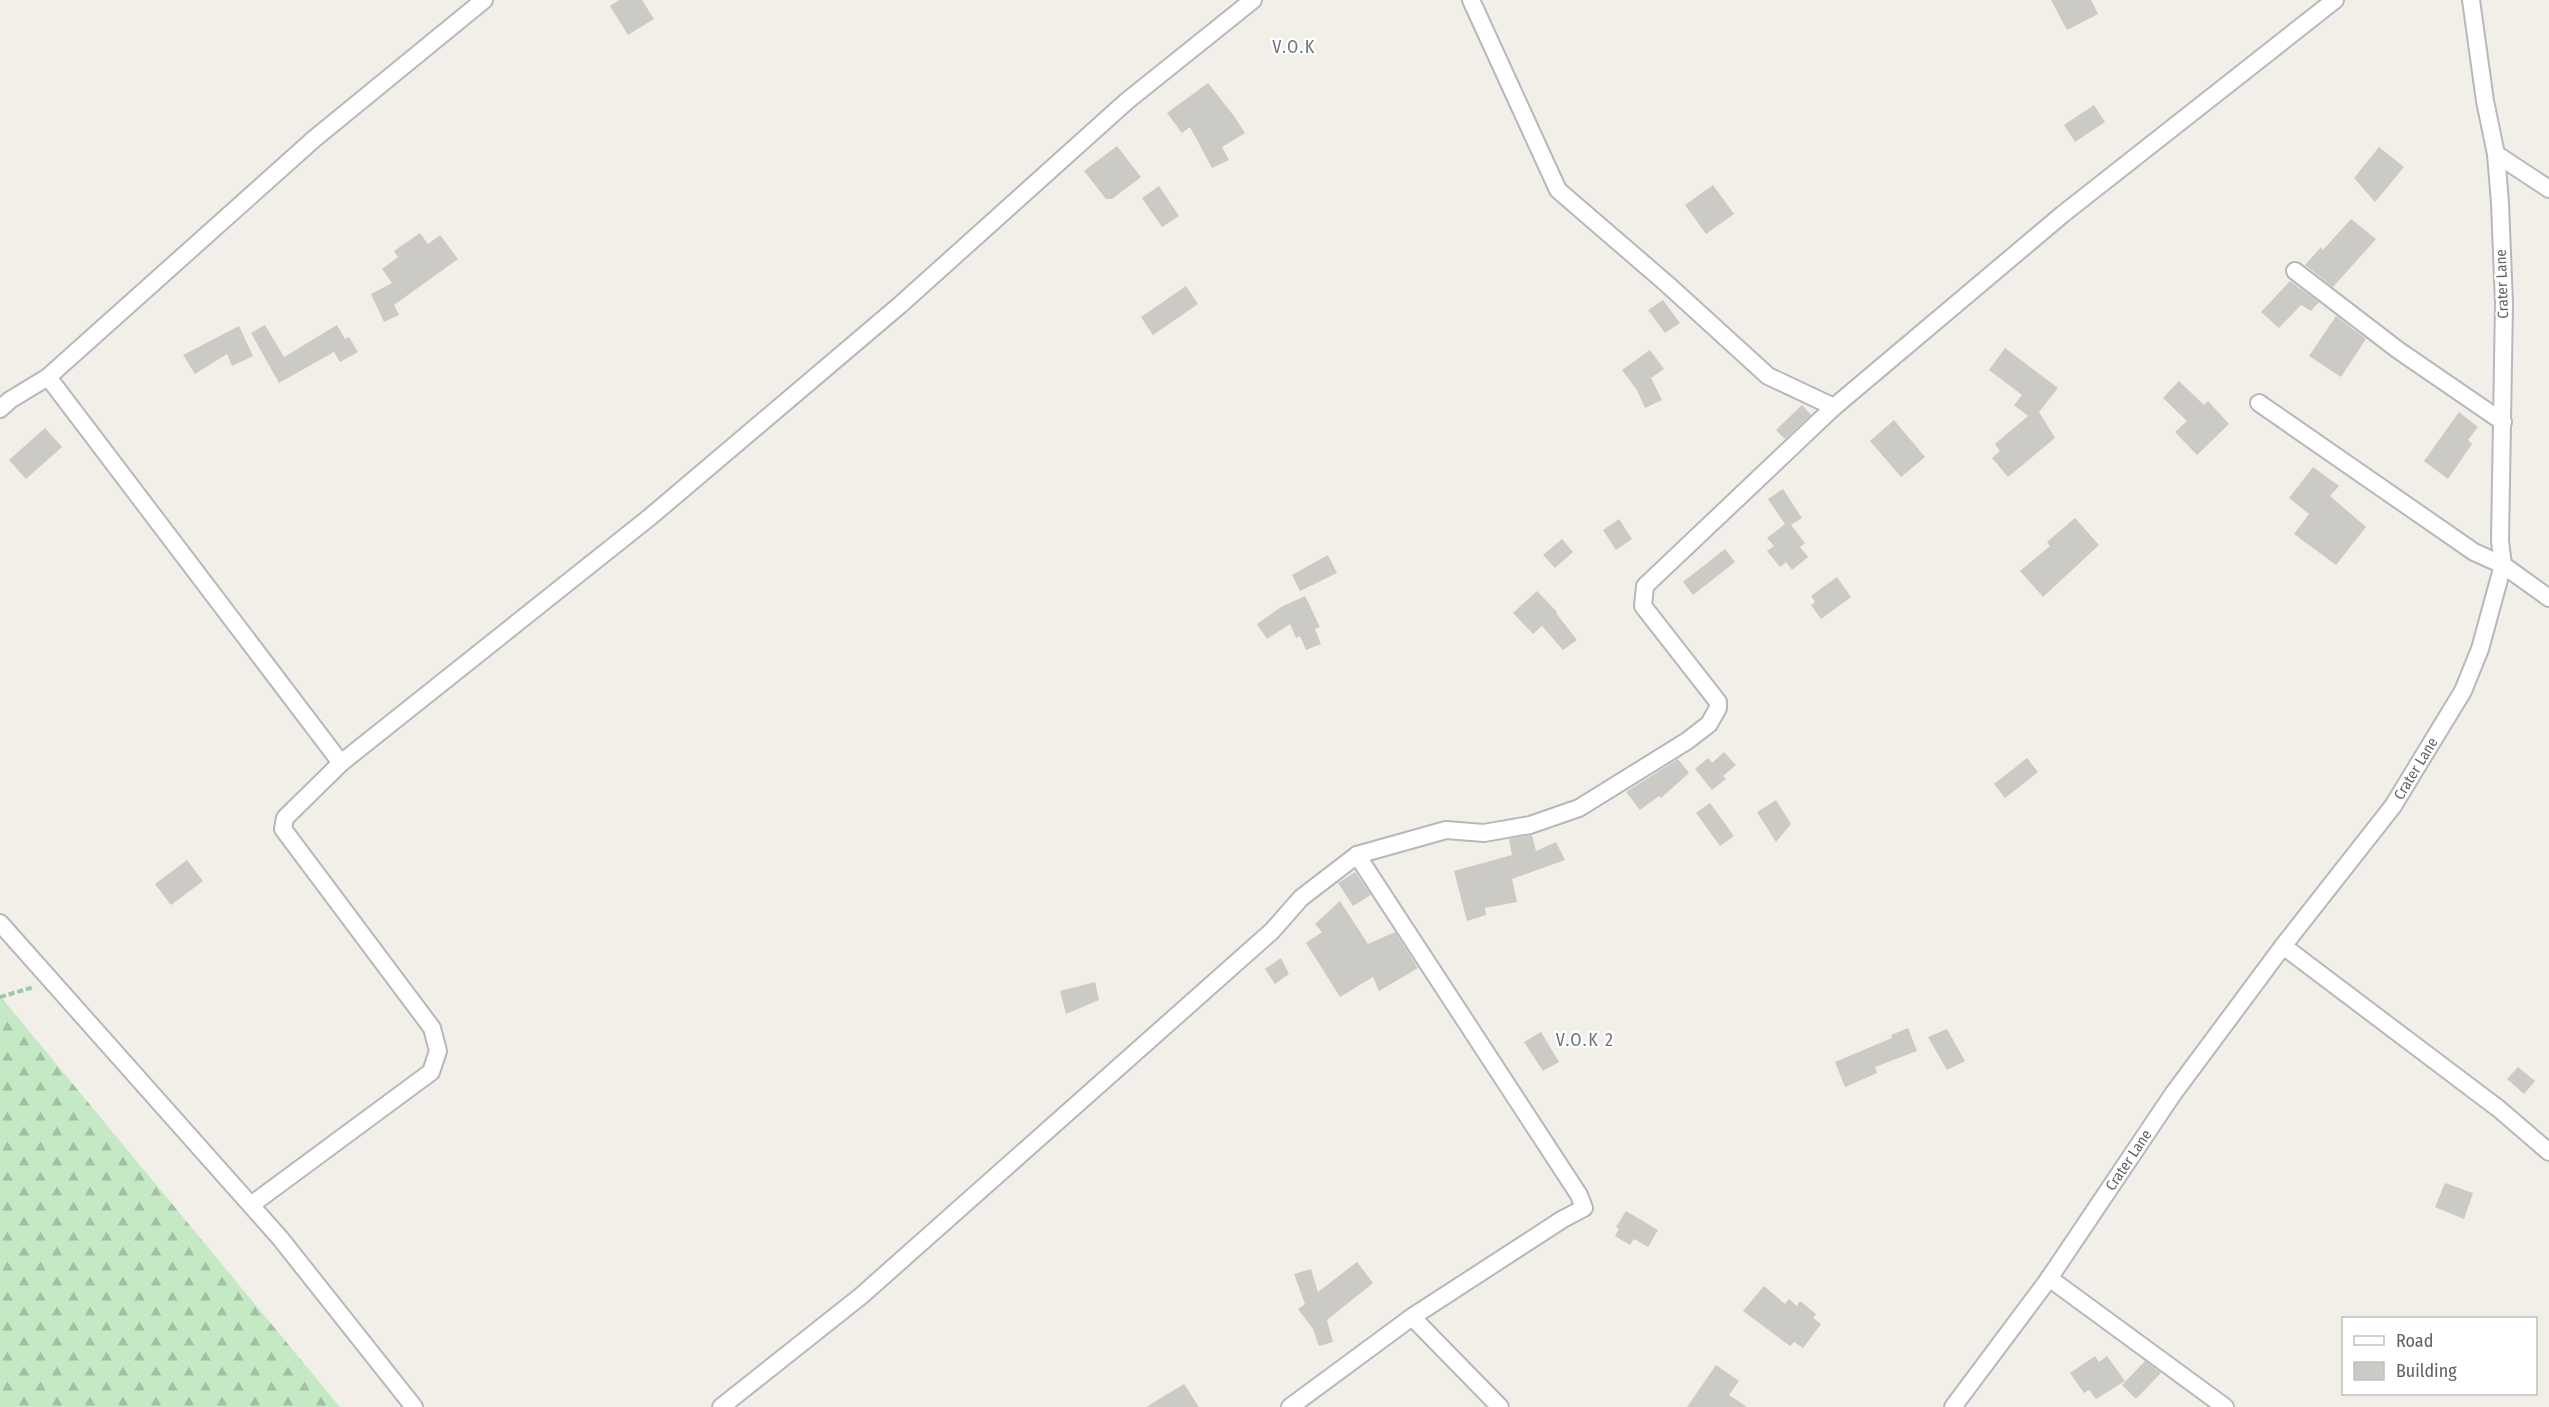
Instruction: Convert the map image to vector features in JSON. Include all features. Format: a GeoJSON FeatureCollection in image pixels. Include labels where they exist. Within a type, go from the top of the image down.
{"type":"FeatureCollection","features":[{"type":"Feature","properties":{"kind":"street"},"geometry":{"type":"LineString","coordinates":[[0,410],[10,400],[48,377],[314,139],[484,0]]}},
{"type":"Feature","properties":{"kind":"street"},"geometry":{"type":"LineString","coordinates":[[251,1205],[431,1071],[438,1051],[432,1028],[283,829],[285,818],[341,763],[650,517],[900,305],[1127,101],[1253,0]]}},
{"type":"Feature","properties":{"kind":"street"},"geometry":{"type":"LineString","coordinates":[[1471,0],[1558,190],[1667,284],[1768,376],[1834,407]]}},
{"type":"Feature","properties":{"kind":"street"},"geometry":{"type":"LineString","coordinates":[[721,1407],[861,1296],[1272,931],[1301,898],[1357,855],[1446,830],[1484,833],[1530,825],[1579,808],[1687,741],[1709,724],[1718,708],[1718,702],[1643,606],[1645,586],[1834,407],[2063,214],[2335,0]]}},
{"type":"Feature","properties":{"kind":"street","name":"Crater Lane"},"geometry":{"type":"LineString","coordinates":[[1953,1407],[2049,1278],[2173,1094],[2283,946],[2393,806],[2463,691],[2480,649],[2503,565],[2500,541],[2504,303],[2496,154],[2485,101],[2471,0]]}},
{"type":"Feature","properties":{"kind":"street"},"geometry":{"type":"LineString","coordinates":[[2496,154],[2549,189]]}},
{"type":"Feature","properties":{"kind":"street"},"geometry":{"type":"LineString","coordinates":[[2295,271],[2398,350],[2503,422]]}},
{"type":"Feature","properties":{"kind":"street"},"geometry":{"type":"LineString","coordinates":[[48,377],[341,763]]}},
{"type":"Feature","properties":{"kind":"street"},"geometry":{"type":"LineString","coordinates":[[2259,403],[2474,552],[2503,565],[2549,598]]}},
{"type":"Feature","properties":{"kind":"street"},"geometry":{"type":"LineString","coordinates":[[1290,1407],[1412,1317],[1563,1219],[1584,1208],[1579,1195],[1357,855]]}},
{"type":"Feature","properties":{"kind":"street"},"geometry":{"type":"LineString","coordinates":[[0,923],[280,1238],[414,1407]]}},
{"type":"Feature","properties":{"kind":"street"},"geometry":{"type":"LineString","coordinates":[[2283,946],[2499,1109],[2549,1152]]}},
{"type":"Feature","properties":{"kind":"street"},"geometry":{"type":"LineString","coordinates":[[2049,1278],[2225,1407]]}},
{"type":"Feature","properties":{"kind":"street"},"geometry":{"type":"LineString","coordinates":[[1412,1317],[1500,1407]]}},
{"type":"Feature","properties":{"kind":"path"},"geometry":{"type":"LineString","coordinates":[[0,997],[54,982]]}},
{"type":"Feature","properties":{"kind":"green space"},"geometry":{"type":"Polygon","coordinates":[[[0,996],[340,1407],[0,1407],[0,996]]]}},
{"type":"Feature","properties":{"kind":"building"},"geometry":{"type":"Polygon","coordinates":[[[619,0],[642,0],[654,19],[628,35],[610,6],[619,0]]]}},
{"type":"Feature","properties":{"kind":"building"},"geometry":{"type":"Polygon","coordinates":[[[2051,0],[2091,0],[2098,14],[2067,30],[2051,0]]]}},
{"type":"Feature","properties":{"kind":"building"},"geometry":{"type":"Polygon","coordinates":[[[1208,83],[1245,133],[1222,147],[1229,160],[1212,168],[1190,127],[1182,133],[1167,113],[1208,83]]]}},
{"type":"Feature","properties":{"kind":"building"},"geometry":{"type":"Polygon","coordinates":[[[2094,105],[2105,122],[2075,142],[2064,125],[2094,105]]]}},
{"type":"Feature","properties":{"kind":"building"},"geometry":{"type":"Polygon","coordinates":[[[1117,146],[1141,177],[1112,199],[1106,199],[1084,171],[1117,146]]]}},
{"type":"Feature","properties":{"kind":"building"},"geometry":{"type":"Polygon","coordinates":[[[2379,147],[2404,167],[2375,202],[2354,178],[2379,147]]]}},
{"type":"Feature","properties":{"kind":"building"},"geometry":{"type":"Polygon","coordinates":[[[1713,185],[1734,214],[1706,234],[1685,205],[1713,185]]]}},
{"type":"Feature","properties":{"kind":"building"},"geometry":{"type":"Polygon","coordinates":[[[1159,186],[1179,216],[1162,227],[1142,198],[1159,186]]]}},
{"type":"Feature","properties":{"kind":"building"},"geometry":{"type":"Polygon","coordinates":[[[2351,219],[2376,239],[2333,287],[2305,265],[2321,247],[2323,250],[2351,219]]]}},
{"type":"Feature","properties":{"kind":"building"},"geometry":{"type":"Polygon","coordinates":[[[420,233],[428,244],[440,235],[458,259],[394,305],[399,315],[384,322],[371,294],[392,283],[382,269],[398,257],[394,251],[420,233]]]}},
{"type":"Feature","properties":{"kind":"building"},"geometry":{"type":"Polygon","coordinates":[[[2290,281],[2319,302],[2311,311],[2301,305],[2279,328],[2261,312],[2290,281]]]}},
{"type":"Feature","properties":{"kind":"building"},"geometry":{"type":"Polygon","coordinates":[[[1186,286],[1198,304],[1153,335],[1141,317],[1186,286]]]}},
{"type":"Feature","properties":{"kind":"building"},"geometry":{"type":"Polygon","coordinates":[[[1663,300],[1680,323],[1665,333],[1648,310],[1663,300]]]}},
{"type":"Feature","properties":{"kind":"building"},"geometry":{"type":"Polygon","coordinates":[[[2336,316],[2366,339],[2341,377],[2309,356],[2336,316]]]}},
{"type":"Feature","properties":{"kind":"building"},"geometry":{"type":"Polygon","coordinates":[[[265,325],[284,357],[337,325],[345,339],[349,337],[358,352],[340,362],[334,352],[279,383],[251,333],[265,325]]]}},
{"type":"Feature","properties":{"kind":"building"},"geometry":{"type":"Polygon","coordinates":[[[239,326],[253,356],[232,366],[227,354],[195,374],[183,355],[239,326]]]}},
{"type":"Feature","properties":{"kind":"building"},"geometry":{"type":"Polygon","coordinates":[[[2005,348],[2058,388],[2039,412],[2055,438],[2008,477],[1992,458],[2000,451],[1995,444],[2028,416],[2014,405],[2022,395],[1989,370],[2005,348]]]}},
{"type":"Feature","properties":{"kind":"building"},"geometry":{"type":"Polygon","coordinates":[[[1650,350],[1664,369],[1651,378],[1662,400],[1645,408],[1637,390],[1622,370],[1650,350]]]}},
{"type":"Feature","properties":{"kind":"building"},"geometry":{"type":"Polygon","coordinates":[[[2179,381],[2204,405],[2208,401],[2229,424],[2197,455],[2175,432],[2187,421],[2163,398],[2179,381]]]}},
{"type":"Feature","properties":{"kind":"building"},"geometry":{"type":"Polygon","coordinates":[[[1802,405],[1811,415],[1785,439],[1776,430],[1802,405]]]}},
{"type":"Feature","properties":{"kind":"building"},"geometry":{"type":"Polygon","coordinates":[[[2459,412],[2478,427],[2468,440],[2472,444],[2448,479],[2424,461],[2459,412]]]}},
{"type":"Feature","properties":{"kind":"building"},"geometry":{"type":"Polygon","coordinates":[[[1894,420],[1925,457],[1901,477],[1870,441],[1894,420]]]}},
{"type":"Feature","properties":{"kind":"building"},"geometry":{"type":"Polygon","coordinates":[[[45,428],[62,447],[26,479],[9,460],[45,428]]]}},
{"type":"Feature","properties":{"kind":"building"},"geometry":{"type":"Polygon","coordinates":[[[2313,467],[2339,486],[2330,496],[2366,527],[2336,565],[2294,534],[2309,514],[2289,498],[2313,467]]]}},
{"type":"Feature","properties":{"kind":"building"},"geometry":{"type":"Polygon","coordinates":[[[1783,489],[1802,518],[1791,525],[1805,543],[1800,547],[1808,557],[1792,570],[1786,562],[1780,567],[1767,551],[1774,546],[1767,538],[1785,524],[1768,499],[1783,489]]]}},
{"type":"Feature","properties":{"kind":"building"},"geometry":{"type":"Polygon","coordinates":[[[2075,518],[2099,545],[2043,597],[2020,571],[2050,546],[2047,542],[2075,518]]]}},
{"type":"Feature","properties":{"kind":"building"},"geometry":{"type":"Polygon","coordinates":[[[1619,519],[1632,539],[1616,550],[1603,530],[1619,519]]]}},
{"type":"Feature","properties":{"kind":"building"},"geometry":{"type":"Polygon","coordinates":[[[1562,539],[1573,552],[1555,568],[1543,555],[1562,539]]]}},
{"type":"Feature","properties":{"kind":"building"},"geometry":{"type":"Polygon","coordinates":[[[1725,549],[1735,562],[1693,595],[1683,582],[1725,549]]]}},
{"type":"Feature","properties":{"kind":"building"},"geometry":{"type":"Polygon","coordinates":[[[1328,555],[1337,573],[1300,591],[1292,575],[1328,555]]]}},
{"type":"Feature","properties":{"kind":"building"},"geometry":{"type":"Polygon","coordinates":[[[1837,577],[1851,597],[1821,619],[1811,605],[1815,602],[1811,596],[1837,577]]]}},
{"type":"Feature","properties":{"kind":"building"},"geometry":{"type":"Polygon","coordinates":[[[1537,591],[1557,612],[1577,640],[1563,650],[1542,626],[1533,634],[1513,613],[1537,591]]]}},
{"type":"Feature","properties":{"kind":"building"},"geometry":{"type":"Polygon","coordinates":[[[1305,596],[1320,627],[1315,629],[1321,644],[1306,650],[1300,636],[1296,638],[1290,624],[1267,639],[1257,624],[1281,607],[1305,596]]]}},
{"type":"Feature","properties":{"kind":"building"},"geometry":{"type":"Polygon","coordinates":[[[1724,752],[1736,765],[1723,776],[1726,779],[1712,790],[1695,769],[1708,758],[1712,763],[1724,752]]]}},
{"type":"Feature","properties":{"kind":"building"},"geometry":{"type":"Polygon","coordinates":[[[2027,758],[2038,772],[2005,798],[1994,784],[2027,758]]]}},
{"type":"Feature","properties":{"kind":"building"},"geometry":{"type":"Polygon","coordinates":[[[1678,759],[1689,773],[1661,798],[1659,796],[1640,810],[1626,792],[1678,759]]]}},
{"type":"Feature","properties":{"kind":"building"},"geometry":{"type":"Polygon","coordinates":[[[1776,800],[1791,824],[1776,842],[1757,812],[1776,800]]]}},
{"type":"Feature","properties":{"kind":"building"},"geometry":{"type":"Polygon","coordinates":[[[1710,803],[1734,836],[1720,846],[1696,813],[1710,803]]]}},
{"type":"Feature","properties":{"kind":"building"},"geometry":{"type":"Polygon","coordinates":[[[1532,835],[1536,851],[1556,842],[1565,860],[1512,879],[1517,902],[1485,908],[1486,915],[1467,921],[1454,871],[1512,855],[1509,839],[1532,835]]]}},
{"type":"Feature","properties":{"kind":"building"},"geometry":{"type":"Polygon","coordinates":[[[187,860],[203,881],[171,905],[155,884],[187,860]]]}},
{"type":"Feature","properties":{"kind":"building"},"geometry":{"type":"Polygon","coordinates":[[[1355,872],[1371,895],[1353,906],[1338,883],[1355,872]]]}},
{"type":"Feature","properties":{"kind":"building"},"geometry":{"type":"Polygon","coordinates":[[[1340,901],[1368,944],[1395,932],[1418,968],[1379,991],[1373,977],[1340,997],[1306,943],[1322,932],[1315,924],[1340,901]]]}},
{"type":"Feature","properties":{"kind":"building"},"geometry":{"type":"Polygon","coordinates":[[[1281,958],[1289,974],[1275,984],[1265,969],[1281,958]]]}},
{"type":"Feature","properties":{"kind":"building"},"geometry":{"type":"Polygon","coordinates":[[[1095,982],[1099,1000],[1066,1014],[1060,991],[1095,982]]]}},
{"type":"Feature","properties":{"kind":"building"},"geometry":{"type":"Polygon","coordinates":[[[1908,1028],[1917,1051],[1875,1067],[1877,1073],[1845,1087],[1835,1062],[1892,1038],[1891,1035],[1908,1028]]]}},
{"type":"Feature","properties":{"kind":"building"},"geometry":{"type":"Polygon","coordinates":[[[1947,1029],[1965,1061],[1947,1070],[1928,1037],[1947,1029]]]}},
{"type":"Feature","properties":{"kind":"building"},"geometry":{"type":"Polygon","coordinates":[[[1541,1032],[1559,1062],[1543,1071],[1524,1042],[1541,1032]]]}},
{"type":"Feature","properties":{"kind":"building"},"geometry":{"type":"Polygon","coordinates":[[[2518,1067],[2535,1081],[2524,1094],[2507,1079],[2518,1067]]]}},
{"type":"Feature","properties":{"kind":"building"},"geometry":{"type":"Polygon","coordinates":[[[2445,1183],[2473,1193],[2464,1219],[2435,1207],[2445,1183]]]}},
{"type":"Feature","properties":{"kind":"building"},"geometry":{"type":"Polygon","coordinates":[[[1626,1211],[1658,1230],[1648,1247],[1634,1239],[1630,1245],[1615,1236],[1619,1229],[1616,1227],[1626,1211]]]}},
{"type":"Feature","properties":{"kind":"building"},"geometry":{"type":"Polygon","coordinates":[[[1357,1262],[1373,1283],[1327,1320],[1333,1342],[1319,1346],[1313,1329],[1298,1309],[1305,1304],[1294,1274],[1311,1269],[1318,1292],[1357,1262]]]}},
{"type":"Feature","properties":{"kind":"building"},"geometry":{"type":"Polygon","coordinates":[[[1764,1286],[1785,1304],[1789,1299],[1797,1306],[1800,1301],[1816,1314],[1813,1318],[1821,1324],[1803,1348],[1794,1342],[1790,1346],[1743,1311],[1764,1286]]]}},
{"type":"Feature","properties":{"kind":"building"},"geometry":{"type":"Polygon","coordinates":[[[2095,1356],[2099,1362],[2107,1356],[2125,1381],[2096,1399],[2089,1390],[2084,1393],[2070,1373],[2095,1356]]]}},
{"type":"Feature","properties":{"kind":"building"},"geometry":{"type":"Polygon","coordinates":[[[2145,1361],[2161,1373],[2136,1399],[2122,1385],[2145,1361]]]}},
{"type":"Feature","properties":{"kind":"building"},"geometry":{"type":"Polygon","coordinates":[[[1716,1365],[1739,1381],[1729,1395],[1747,1407],[1687,1407],[1716,1365]]]}},
{"type":"Feature","properties":{"kind":"building"},"geometry":{"type":"Polygon","coordinates":[[[1184,1384],[1199,1407],[1146,1407],[1184,1384]]]}},
{"type":"Feature","properties":{"kind":"district","name":"V.O.K"},"geometry":{"type":"Point","coordinates":[1294,47]}},
{"type":"Feature","properties":{"kind":"district","name":"V.O.K 2"},"geometry":{"type":"Point","coordinates":[1585,1040]}}]}
